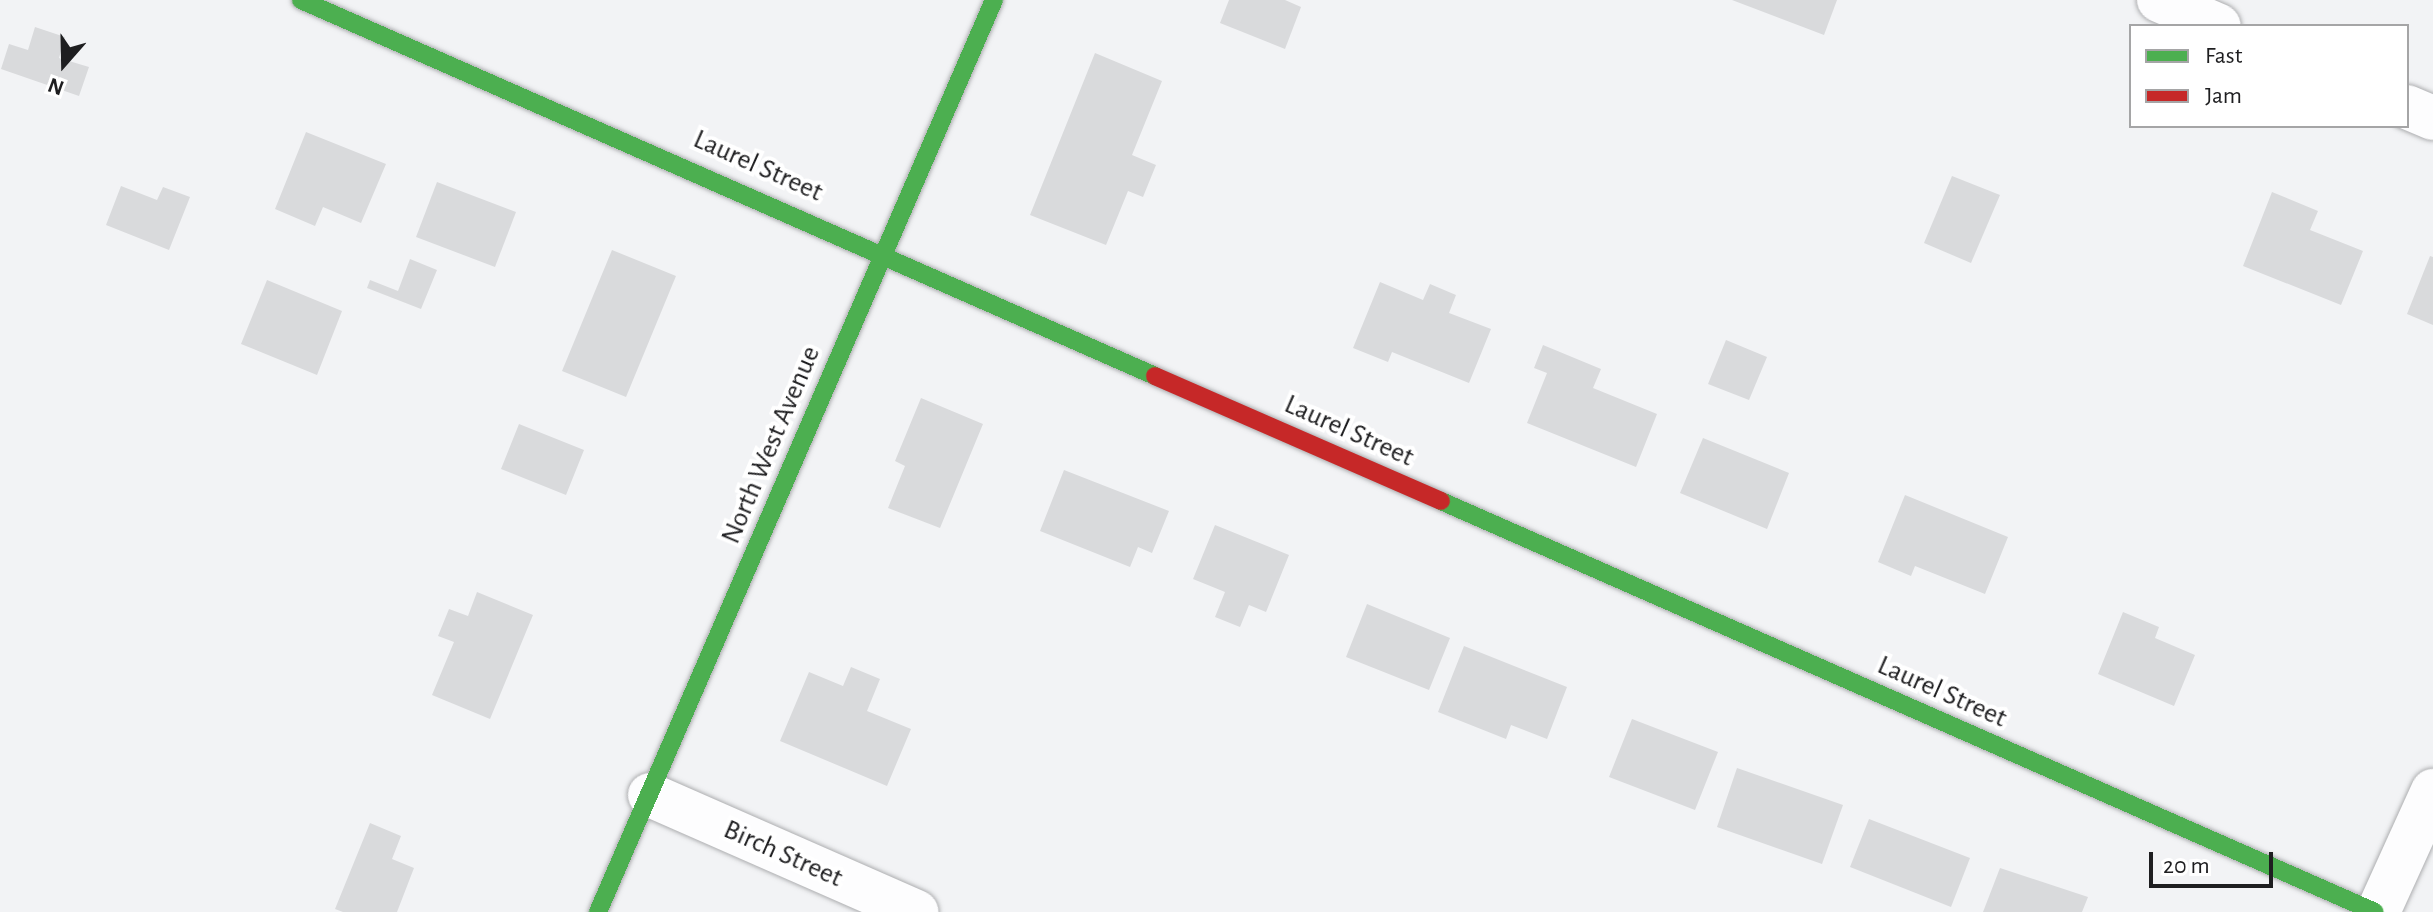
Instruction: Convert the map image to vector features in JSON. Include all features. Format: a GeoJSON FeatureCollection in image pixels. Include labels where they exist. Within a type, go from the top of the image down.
{"type":"FeatureCollection","features":[{"type":"Feature","properties":{"kind":"street","name":"Laurel Street"},"geometry":{"type":"LineString","coordinates":[[301,0],[2377,912]]}},
{"type":"Feature","properties":{"kind":"street","name":"North West Avenue"},"geometry":{"type":"LineString","coordinates":[[598,912],[994,0]]}},
{"type":"Feature","properties":{"kind":"street"},"geometry":{"type":"LineString","coordinates":[[2159,0],[2214,24]]}},
{"type":"Feature","properties":{"kind":"street"},"geometry":{"type":"LineString","coordinates":[[2409,108],[2433,118]]}},
{"type":"Feature","properties":{"kind":"street"},"geometry":{"type":"LineString","coordinates":[[2377,912],[2433,791]]}},
{"type":"Feature","properties":{"kind":"street","name":"Birch Street"},"geometry":{"type":"LineString","coordinates":[[650,795],[916,912]]}},
{"type":"Feature","properties":{"kind":"building"},"geometry":{"type":"Polygon","coordinates":[[[1229,0],[1285,0],[1301,7],[1285,49],[1220,23],[1229,0]]]}},
{"type":"Feature","properties":{"kind":"building"},"geometry":{"type":"Polygon","coordinates":[[[1732,0],[1837,0],[1824,35],[1732,0]]]}},
{"type":"Feature","properties":{"kind":"building"},"geometry":{"type":"Polygon","coordinates":[[[35,27],[65,37],[59,58],[89,67],[79,96],[1,69],[9,44],[28,50],[35,27]]]}},
{"type":"Feature","properties":{"kind":"building"},"geometry":{"type":"Polygon","coordinates":[[[1095,53],[1162,81],[1132,155],[1156,165],[1143,197],[1128,191],[1106,245],[1030,215],[1095,53]]]}},
{"type":"Feature","properties":{"kind":"building"},"geometry":{"type":"Polygon","coordinates":[[[306,132],[386,164],[361,223],[323,207],[315,226],[275,209],[306,132]]]}},
{"type":"Feature","properties":{"kind":"building"},"geometry":{"type":"Polygon","coordinates":[[[1952,176],[2000,195],[1971,263],[1924,243],[1952,176]]]}},
{"type":"Feature","properties":{"kind":"building"},"geometry":{"type":"Polygon","coordinates":[[[437,182],[516,212],[495,267],[416,237],[437,182]]]}},
{"type":"Feature","properties":{"kind":"building"},"geometry":{"type":"Polygon","coordinates":[[[121,186],[157,200],[163,187],[190,197],[169,250],[106,225],[121,186]]]}},
{"type":"Feature","properties":{"kind":"building"},"geometry":{"type":"Polygon","coordinates":[[[2272,192],[2318,211],[2310,230],[2363,251],[2341,305],[2243,266],[2272,192]]]}},
{"type":"Feature","properties":{"kind":"building"},"geometry":{"type":"Polygon","coordinates":[[[612,250],[676,276],[626,397],[562,371],[612,250]]]}},
{"type":"Feature","properties":{"kind":"building"},"geometry":{"type":"Polygon","coordinates":[[[2430,256],[2433,257],[2433,325],[2407,314],[2430,256]]]}},
{"type":"Feature","properties":{"kind":"building"},"geometry":{"type":"Polygon","coordinates":[[[410,259],[437,270],[421,309],[367,288],[370,280],[398,291],[410,259]]]}},
{"type":"Feature","properties":{"kind":"building"},"geometry":{"type":"Polygon","coordinates":[[[267,280],[342,311],[317,375],[241,344],[267,280]]]}},
{"type":"Feature","properties":{"kind":"building"},"geometry":{"type":"Polygon","coordinates":[[[1380,282],[1423,300],[1430,284],[1456,295],[1449,313],[1491,329],[1469,383],[1392,352],[1388,362],[1353,348],[1380,282]]]}},
{"type":"Feature","properties":{"kind":"building"},"geometry":{"type":"Polygon","coordinates":[[[1726,340],[1767,357],[1749,400],[1708,384],[1726,340]]]}},
{"type":"Feature","properties":{"kind":"building"},"geometry":{"type":"Polygon","coordinates":[[[1543,345],[1601,369],[1593,388],[1657,414],[1636,467],[1527,423],[1547,373],[1534,368],[1543,345]]]}},
{"type":"Feature","properties":{"kind":"building"},"geometry":{"type":"Polygon","coordinates":[[[921,398],[983,424],[940,528],[888,508],[905,466],[895,461],[921,398]]]}},
{"type":"Feature","properties":{"kind":"building"},"geometry":{"type":"Polygon","coordinates":[[[519,424],[584,450],[566,495],[501,469],[519,424]]]}},
{"type":"Feature","properties":{"kind":"building"},"geometry":{"type":"Polygon","coordinates":[[[1703,438],[1789,473],[1767,529],[1680,493],[1703,438]]]}},
{"type":"Feature","properties":{"kind":"building"},"geometry":{"type":"Polygon","coordinates":[[[1064,470],[1169,511],[1152,553],[1138,547],[1130,567],[1040,531],[1064,470]]]}},
{"type":"Feature","properties":{"kind":"building"},"geometry":{"type":"Polygon","coordinates":[[[1905,495],[2008,537],[1985,594],[1915,566],[1911,576],[1878,562],[1905,495]]]}},
{"type":"Feature","properties":{"kind":"building"},"geometry":{"type":"Polygon","coordinates":[[[1215,525],[1289,555],[1266,612],[1249,605],[1240,627],[1215,617],[1225,592],[1193,579],[1215,525]]]}},
{"type":"Feature","properties":{"kind":"building"},"geometry":{"type":"Polygon","coordinates":[[[477,592],[533,615],[490,719],[432,695],[454,642],[438,636],[449,609],[468,616],[477,592]]]}},
{"type":"Feature","properties":{"kind":"building"},"geometry":{"type":"Polygon","coordinates":[[[1367,604],[1450,638],[1429,690],[1346,657],[1367,604]]]}},
{"type":"Feature","properties":{"kind":"building"},"geometry":{"type":"Polygon","coordinates":[[[2123,612],[2159,627],[2155,638],[2195,655],[2174,706],[2098,674],[2123,612]]]}},
{"type":"Feature","properties":{"kind":"building"},"geometry":{"type":"Polygon","coordinates":[[[1464,646],[1567,687],[1547,739],[1511,725],[1506,739],[1438,712],[1464,646]]]}},
{"type":"Feature","properties":{"kind":"building"},"geometry":{"type":"Polygon","coordinates":[[[851,667],[880,679],[867,711],[911,729],[887,786],[780,741],[809,672],[843,686],[851,667]]]}},
{"type":"Feature","properties":{"kind":"building"},"geometry":{"type":"Polygon","coordinates":[[[1632,719],[1718,752],[1695,810],[1609,777],[1632,719]]]}},
{"type":"Feature","properties":{"kind":"building"},"geometry":{"type":"Polygon","coordinates":[[[1737,768],[1843,805],[1822,864],[1717,827],[1737,768]]]}},
{"type":"Feature","properties":{"kind":"building"},"geometry":{"type":"Polygon","coordinates":[[[1869,819],[1970,858],[1951,907],[1850,867],[1869,819]]]}},
{"type":"Feature","properties":{"kind":"building"},"geometry":{"type":"Polygon","coordinates":[[[370,823],[401,836],[392,859],[414,868],[397,912],[343,912],[335,909],[370,823]]]}},
{"type":"Feature","properties":{"kind":"building"},"geometry":{"type":"Polygon","coordinates":[[[2000,868],[2088,897],[2082,912],[1983,912],[2000,868]]]}},
{"type":"Feature","properties":{"kind":"traffic: fast"},"geometry":{"type":"LineString","coordinates":[[301,0],[1155,376]]}},
{"type":"Feature","properties":{"kind":"traffic: fast"},"geometry":{"type":"LineString","coordinates":[[598,912],[994,0]]}},
{"type":"Feature","properties":{"kind":"traffic: fast"},"geometry":{"type":"LineString","coordinates":[[1441,501],[2375,912]]}},
{"type":"Feature","properties":{"kind":"traffic: jam"},"geometry":{"type":"LineString","coordinates":[[1155,376],[1441,501]]}}]}
